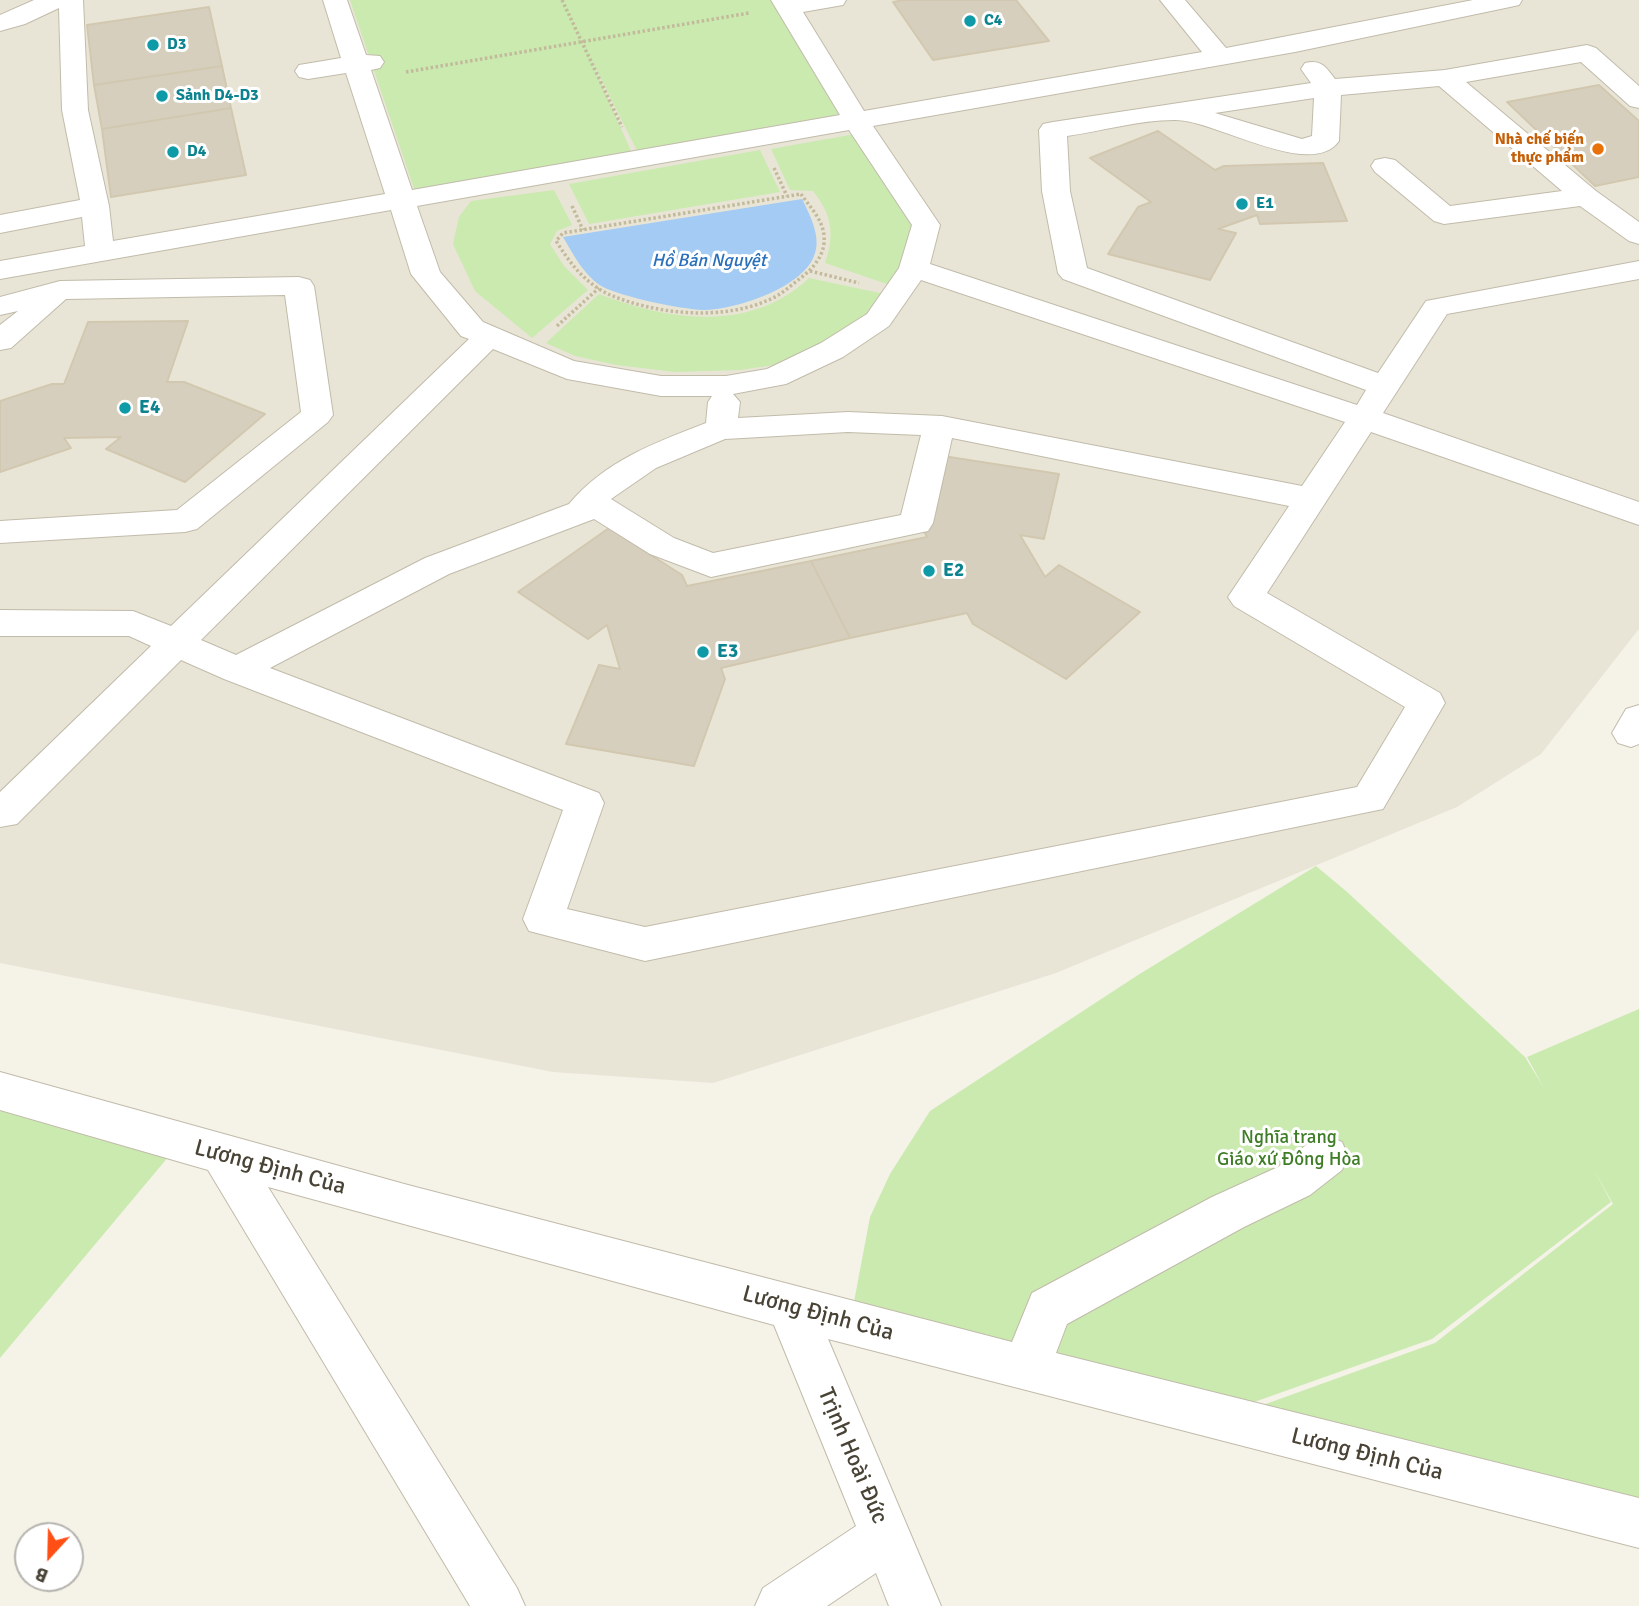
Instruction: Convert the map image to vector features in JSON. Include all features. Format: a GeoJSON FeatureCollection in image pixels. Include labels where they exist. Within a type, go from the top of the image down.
{"type":"FeatureCollection","features":[{"type":"Feature","properties":{"kind":"street"},"geometry":{"type":"LineString","coordinates":[[71,0],[75,110],[94,206],[100,253]]}},
{"type":"Feature","properties":{"kind":"street"},"geometry":{"type":"LineString","coordinates":[[335,0],[364,69],[400,200],[426,274],[472,329],[567,369],[661,386],[726,386],[775,377],[832,350],[878,320],[914,268],[926,225],[857,122],[785,3],[834,0]]}},
{"type":"Feature","properties":{"kind":"street"},"geometry":{"type":"LineString","coordinates":[[1172,0],[1219,56]]}},
{"type":"Feature","properties":{"kind":"street"},"geometry":{"type":"LineString","coordinates":[[1268,24],[1425,0]]}},
{"type":"Feature","properties":{"kind":"street"},"geometry":{"type":"LineString","coordinates":[[0,270],[1295,44],[1510,0]]}},
{"type":"Feature","properties":{"kind":"street"},"geometry":{"type":"LineString","coordinates":[[0,23],[14,21],[46,1]]}},
{"type":"Feature","properties":{"kind":"street"},"geometry":{"type":"LineString","coordinates":[[1203,34],[1229,30]]}},
{"type":"Feature","properties":{"kind":"street"},"geometry":{"type":"LineString","coordinates":[[1178,111],[1301,148],[1325,141],[1328,88],[1295,44]]}},
{"type":"Feature","properties":{"kind":"street"},"geometry":{"type":"LineString","coordinates":[[1385,386],[1073,273],[1056,191],[1053,130],[1328,88],[1445,78],[1587,53],[1639,100]]}},
{"type":"Feature","properties":{"kind":"street"},"geometry":{"type":"LineString","coordinates":[[308,71],[364,69]]}},
{"type":"Feature","properties":{"kind":"street"},"geometry":{"type":"LineString","coordinates":[[1445,78],[1586,197],[1639,235]]}},
{"type":"Feature","properties":{"kind":"street"},"geometry":{"type":"LineString","coordinates":[[1385,166],[1444,215],[1586,197]]}},
{"type":"Feature","properties":{"kind":"street"},"geometry":{"type":"LineString","coordinates":[[0,224],[94,206]]}},
{"type":"Feature","properties":{"kind":"street"},"geometry":{"type":"LineString","coordinates":[[914,268],[1364,418],[1639,514]]}},
{"type":"Feature","properties":{"kind":"street"},"geometry":{"type":"LineString","coordinates":[[0,623],[133,624],[237,670],[585,803],[544,919],[645,944],[1369,799],[1427,703],[1246,597],[1437,307],[1639,270]]}},
{"type":"Feature","properties":{"kind":"street"},"geometry":{"type":"LineString","coordinates":[[0,306],[60,290],[299,286],[317,415],[185,521],[0,532]]}},
{"type":"Feature","properties":{"kind":"street"},"geometry":{"type":"LineString","coordinates":[[0,341],[60,290]]}},
{"type":"Feature","properties":{"kind":"street"},"geometry":{"type":"LineString","coordinates":[[3,813],[489,337]]}},
{"type":"Feature","properties":{"kind":"street"},"geometry":{"type":"LineString","coordinates":[[722,429],[726,386]]}},
{"type":"Feature","properties":{"kind":"street"},"geometry":{"type":"LineString","coordinates":[[237,670],[437,566],[581,512],[593,494],[635,463],[722,429],[848,422],[939,426],[1310,499]]}},
{"type":"Feature","properties":{"kind":"street"},"geometry":{"type":"LineString","coordinates":[[589,501],[662,546],[711,565],[916,523],[939,426]]}},
{"type":"Feature","properties":{"kind":"street","name":"Lương Định Của"},"geometry":{"type":"LineString","coordinates":[[0,1091],[224,1156],[790,1306],[1639,1523]]}},
{"type":"Feature","properties":{"kind":"street"},"geometry":{"type":"LineString","coordinates":[[224,1156],[499,1606]]}},
{"type":"Feature","properties":{"kind":"street"},"geometry":{"type":"LineString","coordinates":[[1026,1368],[1049,1310],[1228,1212],[1294,1181],[1326,1156]]}},
{"type":"Feature","properties":{"kind":"street","name":"Trịnh Hoài Đức"},"geometry":{"type":"LineString","coordinates":[[790,1306],[915,1606]]}},
{"type":"Feature","properties":{"kind":"street"},"geometry":{"type":"LineString","coordinates":[[780,1606],[885,1537]]}},
{"type":"Feature","properties":{"kind":"path"},"geometry":{"type":"LineString","coordinates":[[562,0],[638,159]]}},
{"type":"Feature","properties":{"kind":"path"},"geometry":{"type":"LineString","coordinates":[[364,69],[582,42],[785,3]]}},
{"type":"Feature","properties":{"kind":"path"},"geometry":{"type":"LineString","coordinates":[[801,194],[824,236],[822,254],[810,271],[766,302],[732,311],[701,313],[657,308],[599,288],[590,283],[568,261],[556,241],[564,233],[801,194]]}},
{"type":"Feature","properties":{"kind":"path"},"geometry":{"type":"LineString","coordinates":[[527,353],[599,288]]}},
{"type":"Feature","properties":{"kind":"shaded area"},"geometry":{"type":"Polygon","coordinates":[[[0,0],[1639,0],[1639,629],[1541,754],[1457,807],[1056,973],[713,1083],[553,1072],[0,963],[0,0]]]}},
{"type":"Feature","properties":{"kind":"green space"},"geometry":{"type":"Polygon","coordinates":[[[350,0],[783,0],[855,121],[640,157],[589,55],[634,158],[417,197],[350,0]]]}},
{"type":"Feature","properties":{"kind":"green space"},"geometry":{"type":"Polygon","coordinates":[[[855,134],[918,233],[890,285],[825,263],[831,234],[824,208],[813,191],[790,190],[771,149],[855,134]]]}},
{"type":"Feature","properties":{"kind":"green space"},"geometry":{"type":"Polygon","coordinates":[[[760,150],[780,192],[589,224],[569,184],[760,150]]]}},
{"type":"Feature","properties":{"kind":"green space"},"geometry":{"type":"Polygon","coordinates":[[[554,190],[572,225],[557,231],[550,244],[564,266],[588,290],[532,338],[475,291],[453,244],[459,217],[471,201],[554,190]]]}},
{"type":"Feature","properties":{"kind":"green space"},"geometry":{"type":"Polygon","coordinates":[[[809,278],[894,296],[802,361],[740,370],[675,372],[616,365],[575,356],[546,343],[599,294],[653,311],[708,317],[761,307],[786,296],[809,278]]]}},
{"type":"Feature","properties":{"kind":"green space","name":"Nghĩa trang Giáo xứ Đông Hòa"},"geometry":{"type":"Polygon","coordinates":[[[1316,866],[1525,1057],[1544,1088],[1527,1057],[1639,1009],[1639,1512],[1238,1414],[1435,1343],[1613,1204],[1593,1168],[1611,1202],[1432,1339],[1209,1418],[850,1323],[870,1217],[890,1174],[930,1111],[1138,975],[1316,866]]]}},
{"type":"Feature","properties":{"kind":"green space"},"geometry":{"type":"Polygon","coordinates":[[[0,1102],[169,1156],[0,1358],[0,1102]]]}},
{"type":"Feature","properties":{"kind":"water","name":"Hồ Bán Nguyệt"},"geometry":{"type":"Polygon","coordinates":[[[802,199],[814,227],[817,242],[814,256],[807,268],[796,278],[766,295],[716,309],[667,305],[603,287],[585,271],[563,237],[802,199]]]}},
{"type":"Feature","properties":{"kind":"building","name":"C4"},"geometry":{"type":"Polygon","coordinates":[[[1016,0],[1049,41],[933,60],[893,2],[1016,0]]]}},
{"type":"Feature","properties":{"kind":"building","name":"D3"},"geometry":{"type":"Polygon","coordinates":[[[209,7],[222,66],[94,85],[87,25],[209,7]]]}},
{"type":"Feature","properties":{"kind":"building","name":"Sảnh D4-D3"},"geometry":{"type":"Polygon","coordinates":[[[222,66],[231,108],[102,129],[94,85],[222,66]]]}},
{"type":"Feature","properties":{"kind":"building","name":"Nhà chế biến thực phẩm"},"geometry":{"type":"Polygon","coordinates":[[[1599,85],[1639,121],[1639,177],[1595,186],[1507,102],[1599,85]]]}},
{"type":"Feature","properties":{"kind":"building","name":"D4"},"geometry":{"type":"Polygon","coordinates":[[[231,108],[246,175],[111,197],[102,129],[231,108]]]}},
{"type":"Feature","properties":{"kind":"building","name":"E1"},"geometry":{"type":"Polygon","coordinates":[[[1158,131],[1215,170],[1224,166],[1323,163],[1347,221],[1260,224],[1257,215],[1218,229],[1236,233],[1210,280],[1108,254],[1138,207],[1151,202],[1090,158],[1158,131]]]}},
{"type":"Feature","properties":{"kind":"building","name":"E4"},"geometry":{"type":"Polygon","coordinates":[[[188,321],[167,382],[184,382],[265,414],[185,482],[106,449],[121,437],[64,438],[71,448],[0,472],[0,401],[52,384],[64,384],[88,322],[188,321]]]}},
{"type":"Feature","properties":{"kind":"building","name":"E2"},"geometry":{"type":"Polygon","coordinates":[[[943,456],[1059,474],[1044,539],[1020,535],[1045,577],[1059,565],[1140,612],[1066,679],[973,624],[967,613],[850,638],[811,561],[927,537],[922,527],[943,456]]]}},
{"type":"Feature","properties":{"kind":"building","name":"E3"},"geometry":{"type":"Polygon","coordinates":[[[609,528],[682,575],[687,586],[811,561],[850,638],[721,668],[725,679],[694,766],[566,744],[599,665],[620,669],[607,625],[588,639],[518,592],[609,528]]]}},
{"type":"Feature","properties":{"kind":"place","name":"C4"},"geometry":{"type":"Point","coordinates":[970,21]}},
{"type":"Feature","properties":{"kind":"place","name":"D3"},"geometry":{"type":"Point","coordinates":[153,45]}},
{"type":"Feature","properties":{"kind":"place","name":"Sảnh D4-D3"},"geometry":{"type":"Point","coordinates":[162,96]}},
{"type":"Feature","properties":{"kind":"place","name":"Nhà chế biến thực phẩm"},"geometry":{"type":"Point","coordinates":[1598,149]}},
{"type":"Feature","properties":{"kind":"place","name":"D4"},"geometry":{"type":"Point","coordinates":[173,152]}},
{"type":"Feature","properties":{"kind":"place","name":"E1"},"geometry":{"type":"Point","coordinates":[1242,204]}},
{"type":"Feature","properties":{"kind":"place","name":"E4"},"geometry":{"type":"Point","coordinates":[125,408]}},
{"type":"Feature","properties":{"kind":"place","name":"E2"},"geometry":{"type":"Point","coordinates":[929,571]}},
{"type":"Feature","properties":{"kind":"place","name":"E3"},"geometry":{"type":"Point","coordinates":[703,652]}}]}
